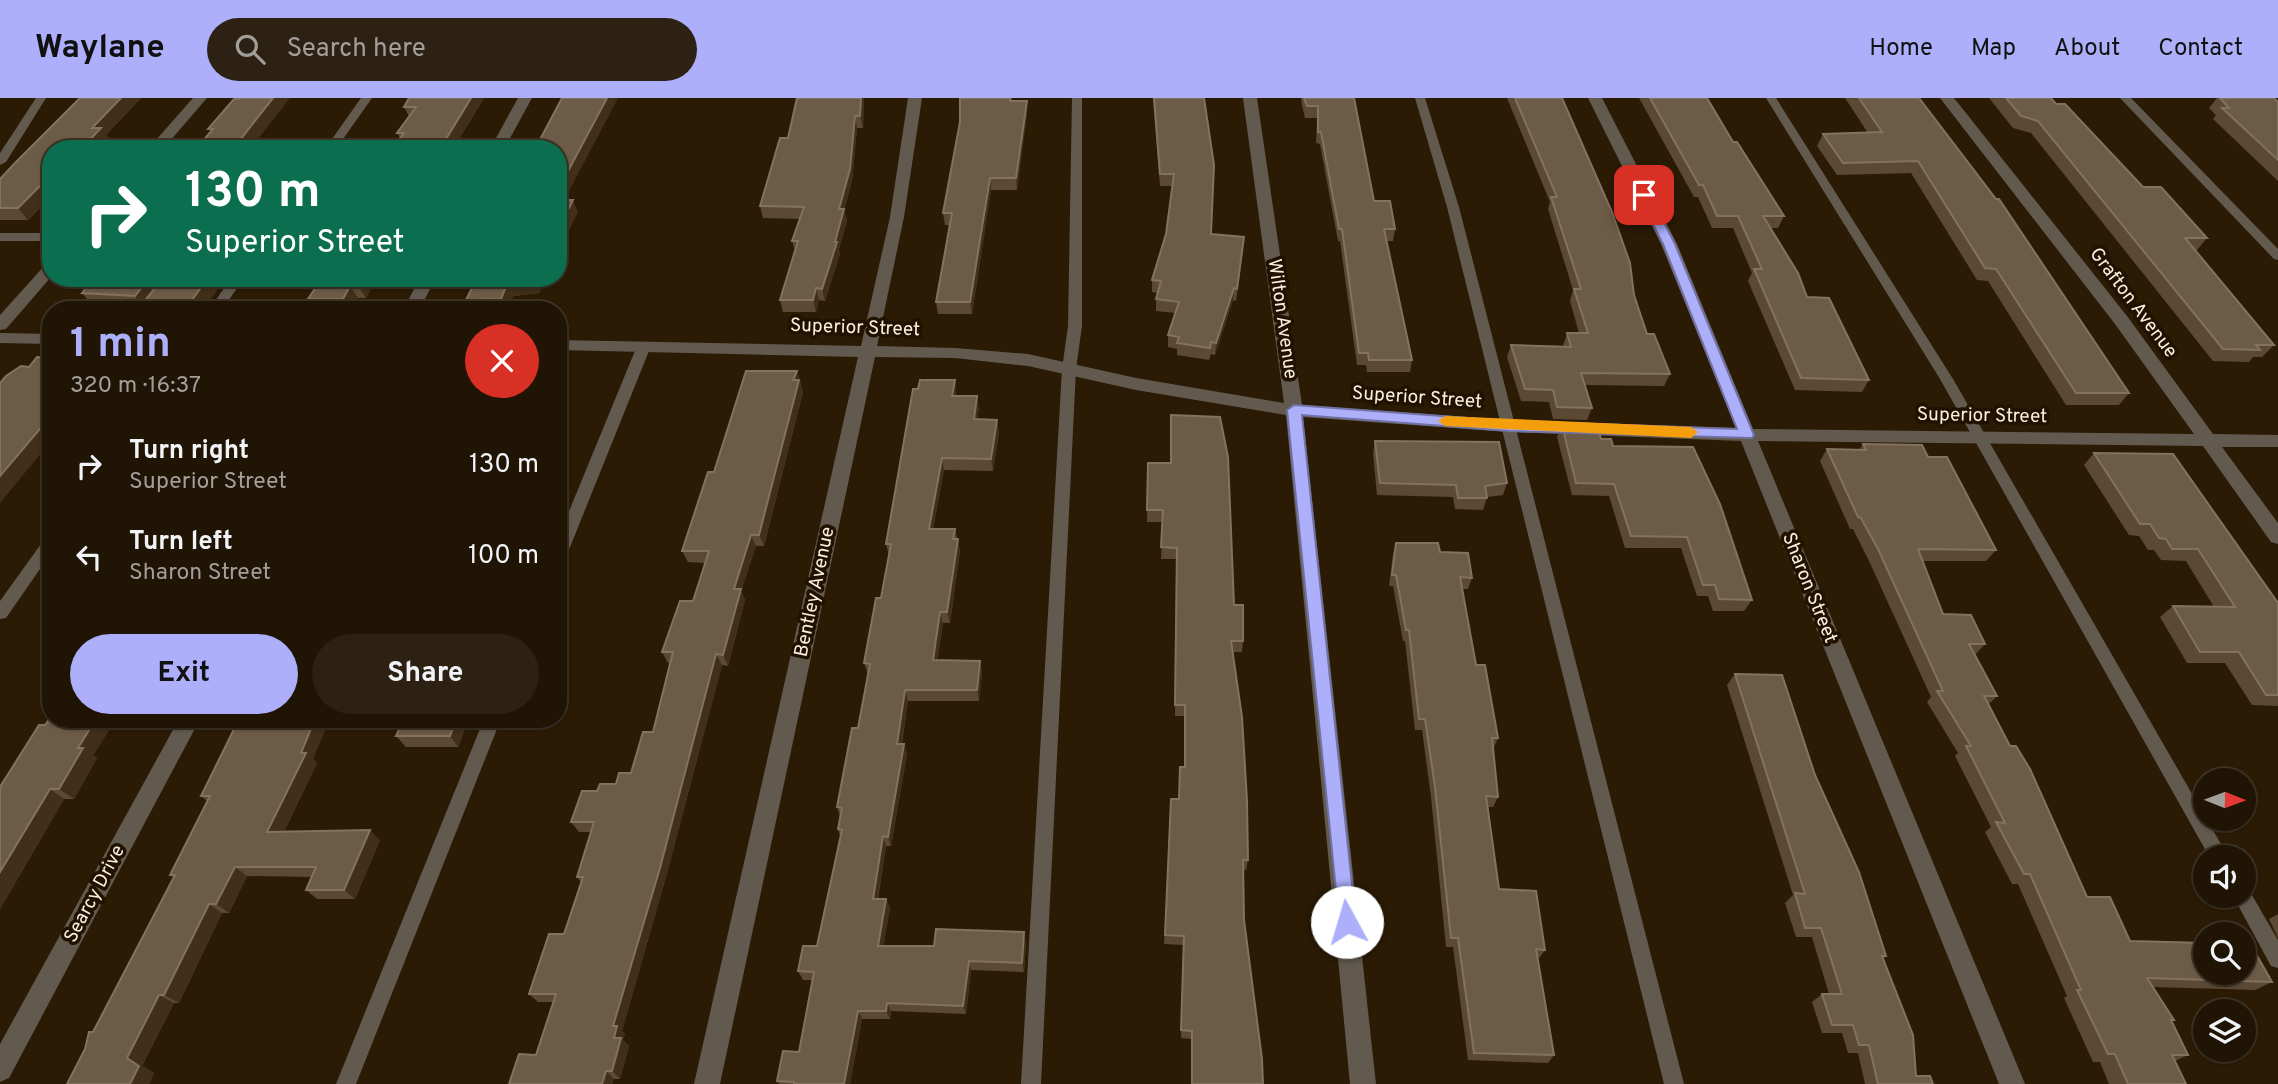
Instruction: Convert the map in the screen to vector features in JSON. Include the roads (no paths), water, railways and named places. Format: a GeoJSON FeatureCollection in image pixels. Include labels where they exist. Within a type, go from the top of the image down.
{"type":"FeatureCollection","features":[{"type":"Feature","properties":{"kind":"street"},"geometry":{"type":"LineString","coordinates":[[163,140],[200,98]]}},
{"type":"Feature","properties":{"kind":"street"},"geometry":{"type":"LineString","coordinates":[[502,140],[524,98]]}},
{"type":"Feature","properties":{"kind":"street","name":"Bentley Avenue"},"geometry":{"type":"LineString","coordinates":[[707,1084],[897,217],[915,98]]}},
{"type":"Feature","properties":{"kind":"street","name":"Wilton Avenue"},"geometry":{"type":"LineString","coordinates":[[1250,98],[1294,410],[1363,1084]]}},
{"type":"Feature","properties":{"kind":"street","name":"Sharon Street"},"geometry":{"type":"LineString","coordinates":[[1595,98],[1669,244],[2012,1084]]}},
{"type":"Feature","properties":{"kind":"street","name":"Grafton Avenue"},"geometry":{"type":"LineString","coordinates":[[1947,98],[2121,320],[2278,537]]}},
{"type":"Feature","properties":{"kind":"street"},"geometry":{"type":"LineString","coordinates":[[0,325],[42,277]]}},
{"type":"Feature","properties":{"kind":"street"},"geometry":{"type":"LineString","coordinates":[[0,338],[42,338]]}},
{"type":"Feature","properties":{"kind":"street","name":"Superior Street"},"geometry":{"type":"LineString","coordinates":[[567,345],[868,349],[968,354],[1028,360],[1136,384],[1294,410],[1509,426],[1746,435],[2278,441]]}},
{"type":"Feature","properties":{"kind":"street","name":"Searcy Drive"},"geometry":{"type":"LineString","coordinates":[[0,1069],[185,728]]}},
{"type":"Feature","properties":{"kind":"lane"},"geometry":{"type":"LineString","coordinates":[[0,162],[41,98]]}},
{"type":"Feature","properties":{"kind":"lane"},"geometry":{"type":"LineString","coordinates":[[337,140],[367,98]]}},
{"type":"Feature","properties":{"kind":"lane"},"geometry":{"type":"LineString","coordinates":[[1031,1084],[1069,369],[1075,327],[1077,98]]}},
{"type":"Feature","properties":{"kind":"lane"},"geometry":{"type":"LineString","coordinates":[[1420,98],[1453,207],[1674,1084]]}},
{"type":"Feature","properties":{"kind":"lane"},"geometry":{"type":"LineString","coordinates":[[1771,98],[1840,201],[1981,437],[2213,845]]}},
{"type":"Feature","properties":{"kind":"lane"},"geometry":{"type":"LineString","coordinates":[[2124,98],[2278,256]]}},
{"type":"Feature","properties":{"kind":"lane"},"geometry":{"type":"LineString","coordinates":[[0,237],[42,237]]}},
{"type":"Feature","properties":{"kind":"lane"},"geometry":{"type":"LineString","coordinates":[[567,535],[644,346]]}},
{"type":"Feature","properties":{"kind":"lane"},"geometry":{"type":"LineString","coordinates":[[0,612],[42,554]]}},
{"type":"Feature","properties":{"kind":"lane"},"geometry":{"type":"LineString","coordinates":[[346,1084],[489,728]]}},
{"type":"Feature","properties":{"kind":"lane"},"geometry":{"type":"LineString","coordinates":[[2249,908],[2278,959]]}}]}
